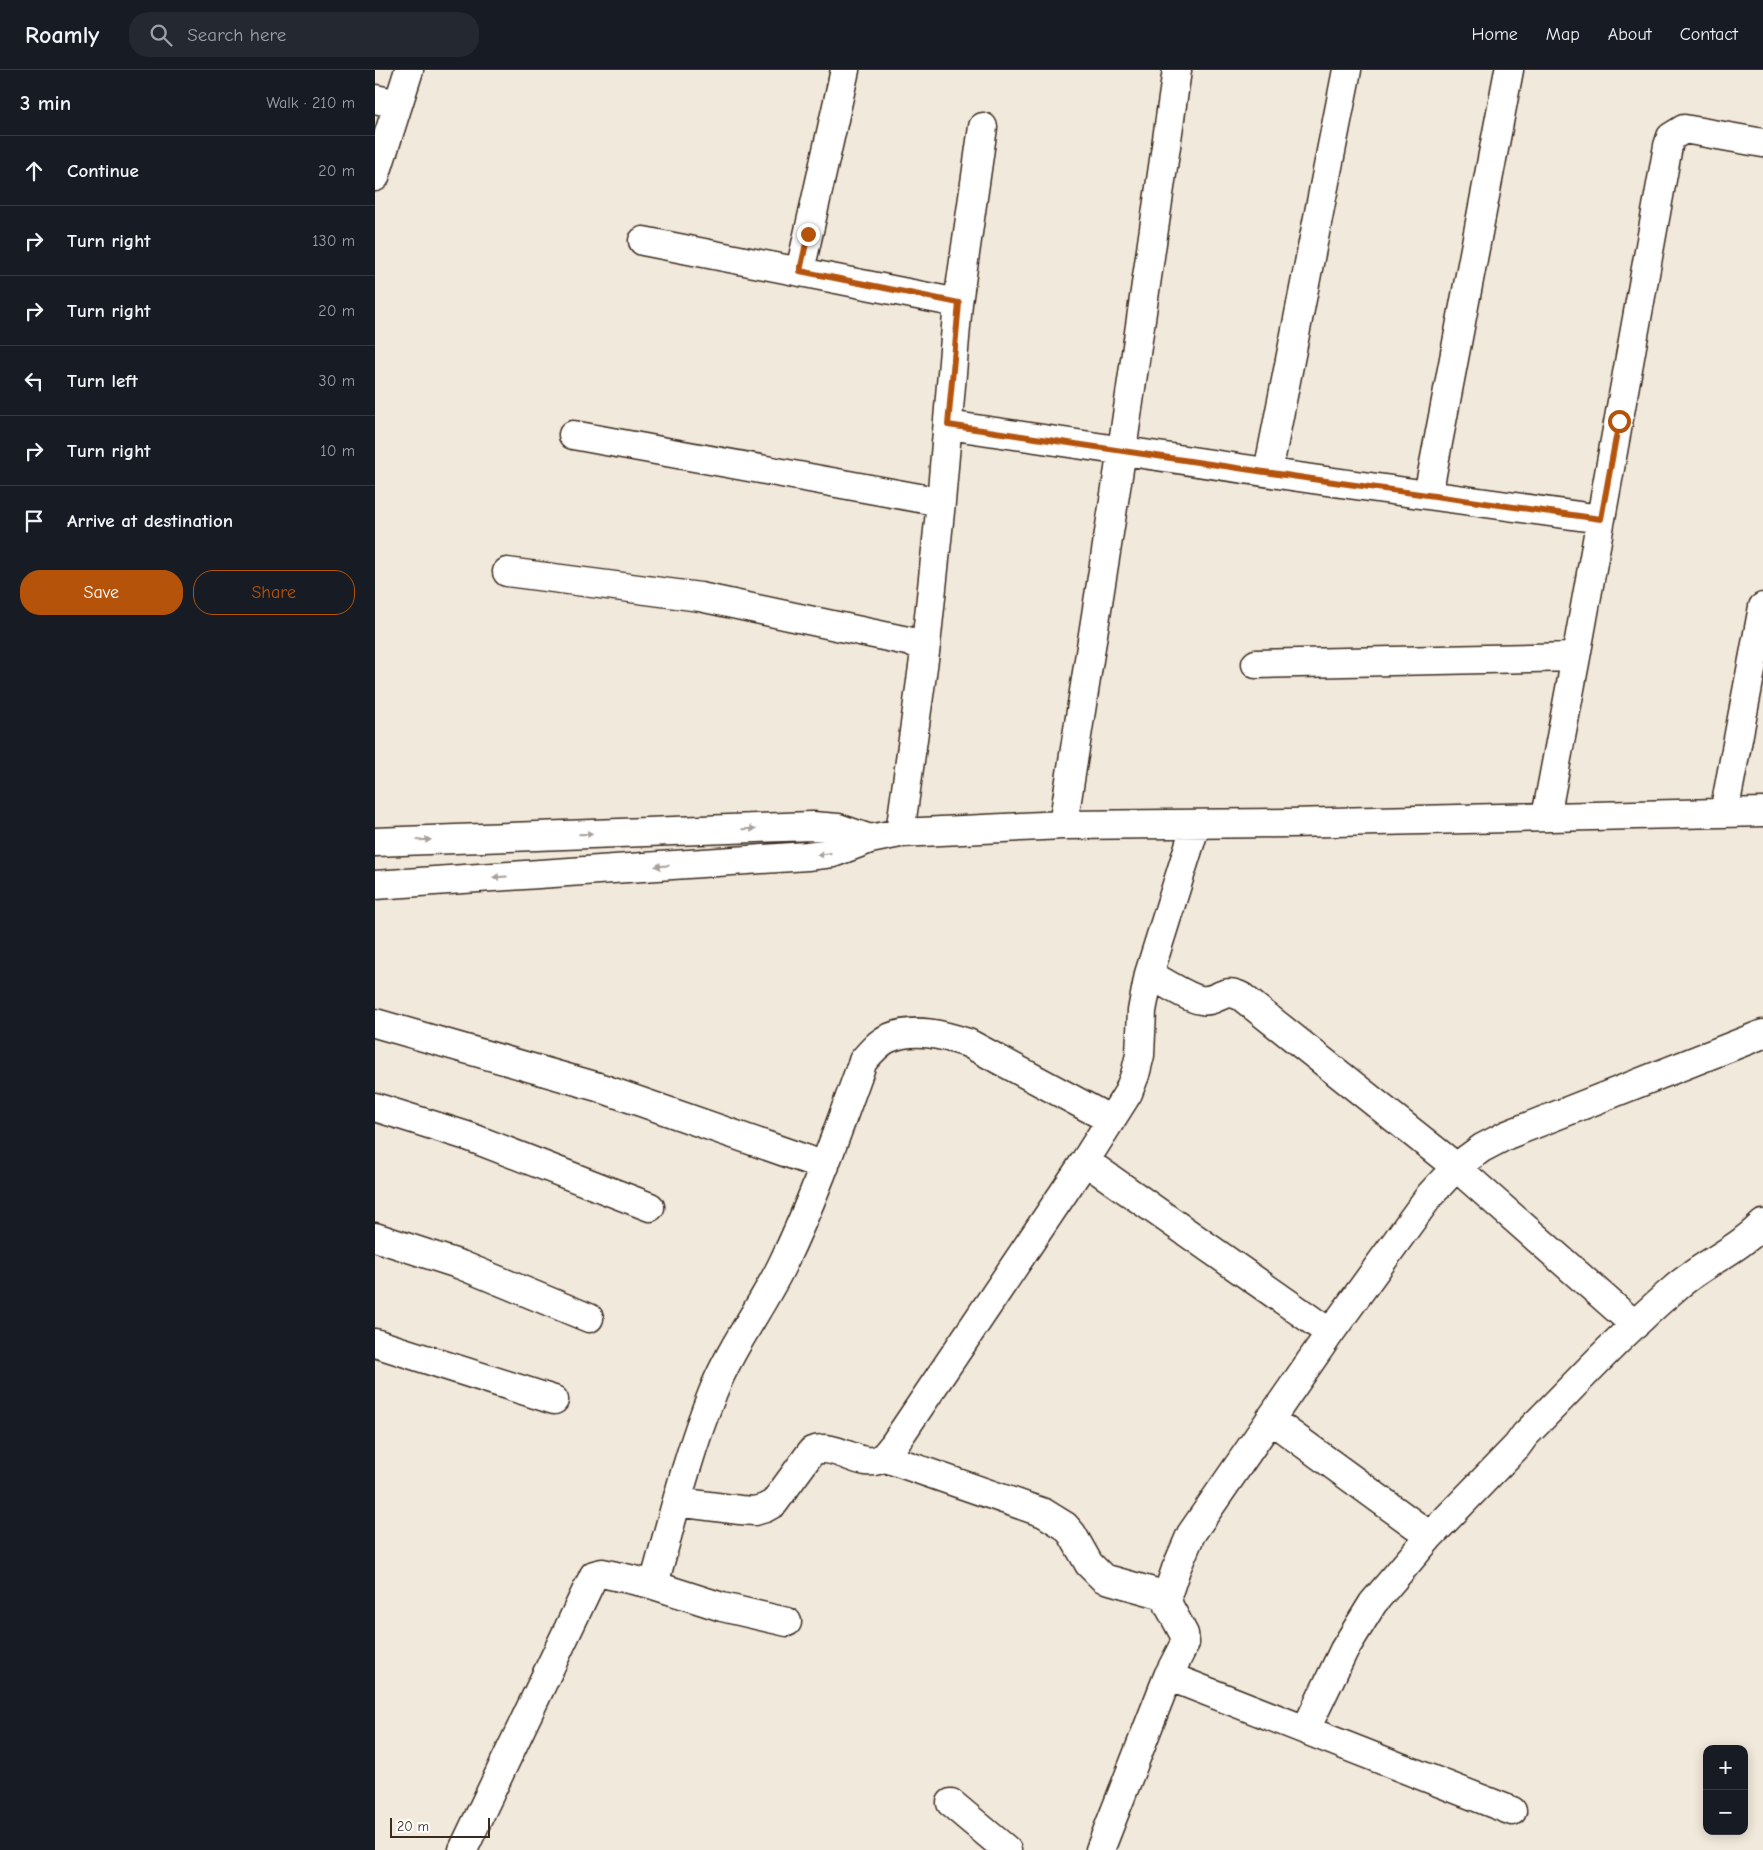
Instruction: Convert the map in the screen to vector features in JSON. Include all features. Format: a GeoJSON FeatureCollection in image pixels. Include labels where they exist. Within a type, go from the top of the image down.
{"type":"FeatureCollection","features":[{"type":"Feature","properties":{"kind":"street"},"geometry":{"type":"LineString","coordinates":[[375,177],[387,102],[409,70]]}},
{"type":"Feature","properties":{"kind":"street"},"geometry":{"type":"LineString","coordinates":[[800,271],[845,70]]}},
{"type":"Feature","properties":{"kind":"street"},"geometry":{"type":"LineString","coordinates":[[1063,824],[1122,450],[1177,70]]}},
{"type":"Feature","properties":{"kind":"street"},"geometry":{"type":"LineString","coordinates":[[1268,472],[1347,70]]}},
{"type":"Feature","properties":{"kind":"street"},"geometry":{"type":"LineString","coordinates":[[1428,495],[1509,70]]}},
{"type":"Feature","properties":{"kind":"street"},"geometry":{"type":"LineString","coordinates":[[900,834],[926,645],[959,303],[983,127]]}},
{"type":"Feature","properties":{"kind":"street"},"geometry":{"type":"LineString","coordinates":[[1546,817],[1668,146],[1671,137],[1684,129],[1763,143]]}},
{"type":"Feature","properties":{"kind":"street"},"geometry":{"type":"LineString","coordinates":[[643,241],[959,303]]}},
{"type":"Feature","properties":{"kind":"street"},"geometry":{"type":"LineString","coordinates":[[948,425],[1601,519]]}},
{"type":"Feature","properties":{"kind":"street"},"geometry":{"type":"LineString","coordinates":[[573,435],[941,502]]}},
{"type":"Feature","properties":{"kind":"street"},"geometry":{"type":"LineString","coordinates":[[507,572],[700,597],[926,645]]}},
{"type":"Feature","properties":{"kind":"street"},"geometry":{"type":"LineString","coordinates":[[1724,813],[1763,607]]}},
{"type":"Feature","properties":{"kind":"street"},"geometry":{"type":"LineString","coordinates":[[1255,664],[1576,657]]}},
{"type":"Feature","properties":{"kind":"street"},"geometry":{"type":"LineString","coordinates":[[375,885],[807,856],[833,853],[870,840],[900,834],[1063,824],[1196,824],[1763,812]]}},
{"type":"Feature","properties":{"kind":"street"},"geometry":{"type":"LineString","coordinates":[[375,823],[422,821],[455,823],[505,837]]}},
{"type":"Feature","properties":{"kind":"street"},"geometry":{"type":"LineString","coordinates":[[883,1458],[1085,1161],[1128,1093],[1140,1055],[1143,998],[1149,974],[1196,824]]}},
{"type":"Feature","properties":{"kind":"street"},"geometry":{"type":"LineString","coordinates":[[375,842],[812,826],[838,828],[870,840]]}},
{"type":"Feature","properties":{"kind":"street"},"geometry":{"type":"LineString","coordinates":[[375,895],[403,884]]}},
{"type":"Feature","properties":{"kind":"street"},"geometry":{"type":"LineString","coordinates":[[1149,974],[1198,1000],[1210,1000],[1228,992],[1242,997],[1456,1167],[1635,1325]]}},
{"type":"Feature","properties":{"kind":"street"},"geometry":{"type":"LineString","coordinates":[[375,1023],[598,1087],[825,1166]]}},
{"type":"Feature","properties":{"kind":"street"},"geometry":{"type":"LineString","coordinates":[[647,1583],[653,1581],[656,1577],[700,1426],[713,1391],[803,1222],[863,1061],[873,1050],[889,1038],[918,1032],[943,1035],[969,1043],[1111,1120]]}},
{"type":"Feature","properties":{"kind":"street"},"geometry":{"type":"LineString","coordinates":[[1100,1850],[1168,1676],[1182,1650],[1184,1634],[1169,1606],[1167,1596],[1176,1568],[1191,1534],[1330,1333],[1430,1195],[1456,1167],[1482,1148],[1507,1135],[1763,1034]]}},
{"type":"Feature","properties":{"kind":"street"},"geometry":{"type":"LineString","coordinates":[[375,1107],[470,1137],[649,1207]]}},
{"type":"Feature","properties":{"kind":"street"},"geometry":{"type":"LineString","coordinates":[[1085,1161],[1330,1333]]}},
{"type":"Feature","properties":{"kind":"street"},"geometry":{"type":"LineString","coordinates":[[1306,1729],[1356,1628],[1373,1603],[1430,1536],[1525,1436],[1674,1288],[1701,1268],[1736,1248],[1763,1224]]}},
{"type":"Feature","properties":{"kind":"street"},"geometry":{"type":"LineString","coordinates":[[375,1237],[461,1265],[589,1318]]}},
{"type":"Feature","properties":{"kind":"street"},"geometry":{"type":"LineString","coordinates":[[375,1343],[554,1400]]}},
{"type":"Feature","properties":{"kind":"street"},"geometry":{"type":"LineString","coordinates":[[1271,1419],[1430,1536]]}},
{"type":"Feature","properties":{"kind":"street"},"geometry":{"type":"LineString","coordinates":[[677,1502],[755,1511],[774,1503],[812,1451],[819,1448],[829,1448],[858,1459],[872,1461],[883,1458],[1044,1513],[1065,1526],[1072,1534],[1089,1564],[1103,1578],[1167,1596]]}},
{"type":"Feature","properties":{"kind":"street"},"geometry":{"type":"LineString","coordinates":[[463,1850],[594,1575],[601,1572],[647,1583],[722,1607],[787,1622]]}},
{"type":"Feature","properties":{"kind":"street"},"geometry":{"type":"LineString","coordinates":[[1168,1676],[1512,1811]]}},
{"type":"Feature","properties":{"kind":"street"},"geometry":{"type":"LineString","coordinates":[[951,1803],[1007,1850]]}},
{"type":"Feature","properties":{"kind":"route"},"geometry":{"type":"LineString","coordinates":[[808,234],[800,271],[959,303],[948,425],[1312,479],[1601,519],[1619,421]]}}]}
